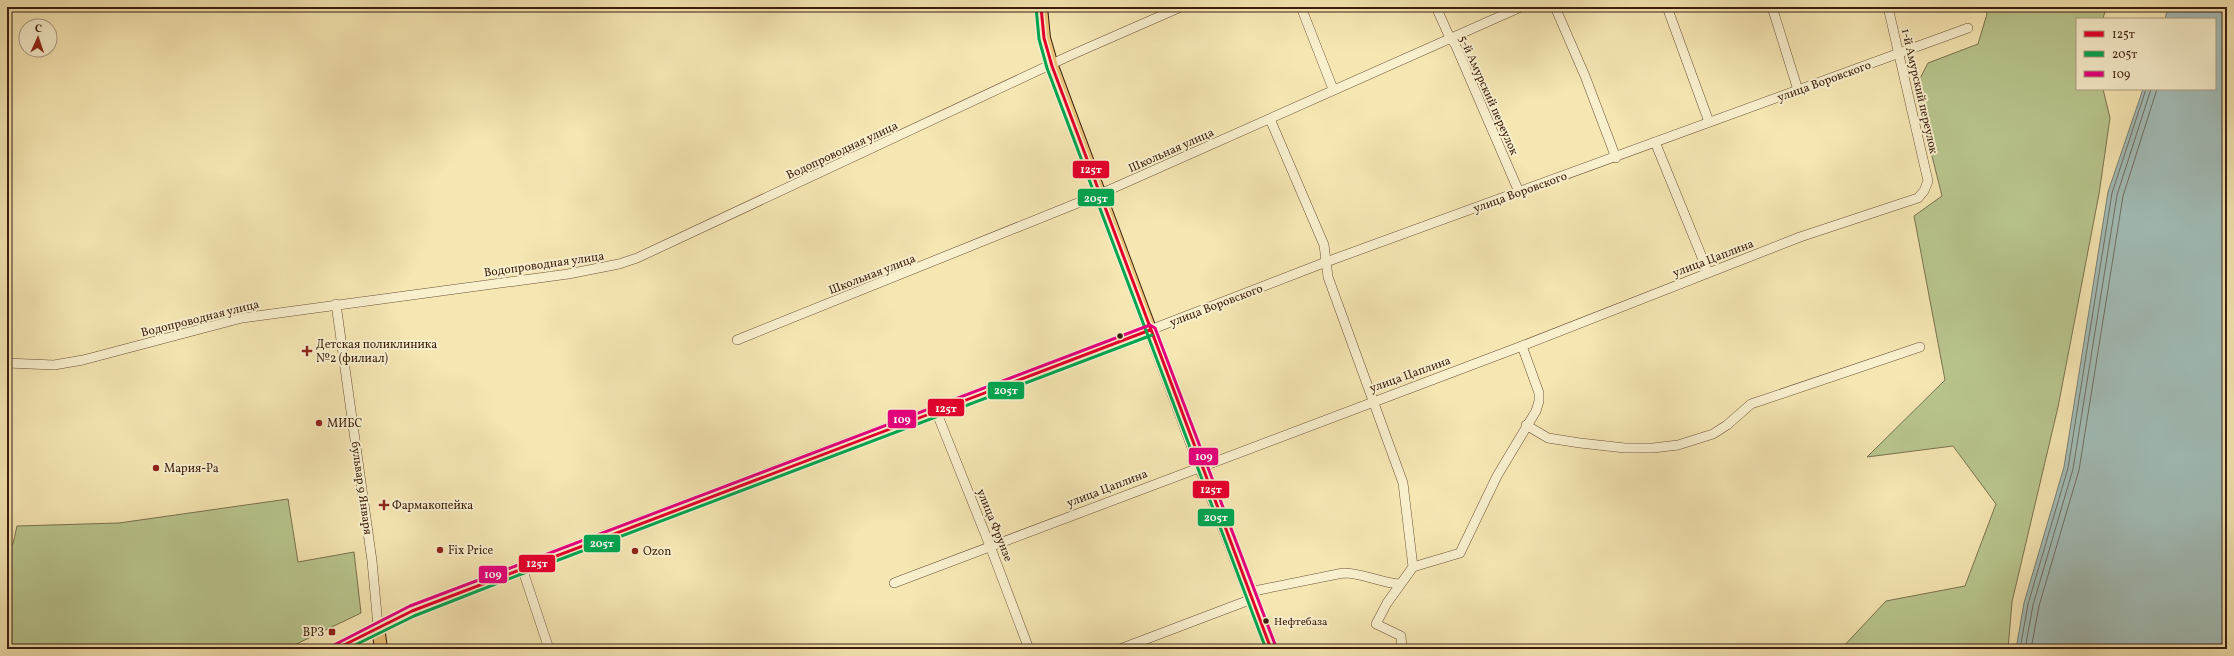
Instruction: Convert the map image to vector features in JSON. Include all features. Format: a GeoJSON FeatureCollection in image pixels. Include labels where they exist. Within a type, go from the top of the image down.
{"type":"FeatureCollection","features":[{"type":"Feature","properties":{"kind":"main road"},"geometry":{"type":"LineString","coordinates":[[1040,7],[1044,38],[1052,66],[1271,649]]}},
{"type":"Feature","properties":{"kind":"main road","name":"улица Воровского"},"geometry":{"type":"LineString","coordinates":[[336,649],[378,626],[522,568],[1150,330]]}},
{"type":"Feature","properties":{"kind":"main road","name":"бульвар 9 Января"},"geometry":{"type":"LineString","coordinates":[[378,626],[381,649]]}},
{"type":"Feature","properties":{"kind":"street","name":"Водопроводная улица"},"geometry":{"type":"LineString","coordinates":[[7,363],[54,365],[83,360],[242,318],[336,304],[568,274],[619,264],[1181,7]]}},
{"type":"Feature","properties":{"kind":"street"},"geometry":{"type":"LineString","coordinates":[[1301,7],[1333,90]]}},
{"type":"Feature","properties":{"kind":"street","name":"5-й Амурский переулок"},"geometry":{"type":"LineString","coordinates":[[1436,7],[1450,38],[1455,44],[1519,192]]}},
{"type":"Feature","properties":{"kind":"street","name":"Школьная улица"},"geometry":{"type":"LineString","coordinates":[[737,340],[1100,194],[1521,7]]}},
{"type":"Feature","properties":{"kind":"street"},"geometry":{"type":"LineString","coordinates":[[1554,7],[1585,76],[1616,158]]}},
{"type":"Feature","properties":{"kind":"street"},"geometry":{"type":"LineString","coordinates":[[1667,7],[1709,122]]}},
{"type":"Feature","properties":{"kind":"street"},"geometry":{"type":"LineString","coordinates":[[1772,7],[1798,90]]}},
{"type":"Feature","properties":{"kind":"street","name":"1-й Амурский переулок"},"geometry":{"type":"LineString","coordinates":[[1888,7],[1928,181]]}},
{"type":"Feature","properties":{"kind":"street","name":"улица Воровского"},"geometry":{"type":"LineString","coordinates":[[1150,330],[1326,262],[1616,158],[1709,122],[1899,55],[1968,28]]}},
{"type":"Feature","properties":{"kind":"street"},"geometry":{"type":"LineString","coordinates":[[1270,119],[1324,245],[1328,277],[1403,483],[1413,567]]}},
{"type":"Feature","properties":{"kind":"street"},"geometry":{"type":"LineString","coordinates":[[1655,142],[1708,272]]}},
{"type":"Feature","properties":{"kind":"street","name":"улица Цаплина"},"geometry":{"type":"LineString","coordinates":[[894,583],[1374,400],[1522,346],[1800,237],[1918,198],[1924,191],[1928,181]]}},
{"type":"Feature","properties":{"kind":"street","name":"бульвар 9 Января"},"geometry":{"type":"LineString","coordinates":[[336,304],[372,562],[378,626]]}},
{"type":"Feature","properties":{"kind":"street"},"geometry":{"type":"LineString","coordinates":[[1402,649],[1401,636],[1376,624],[1400,584],[1413,567],[1460,553],[1497,476],[1536,410],[1539,393],[1522,346]]}},
{"type":"Feature","properties":{"kind":"street"},"geometry":{"type":"LineString","coordinates":[[1526,425],[1548,438],[1580,443],[1625,448],[1653,448],[1678,445],[1713,434],[1727,425],[1751,404],[1920,347]]}},
{"type":"Feature","properties":{"kind":"street","name":"улица Фрунзе"},"geometry":{"type":"LineString","coordinates":[[936,411],[1029,649]]}},
{"type":"Feature","properties":{"kind":"street"},"geometry":{"type":"LineString","coordinates":[[522,568],[549,649]]}},
{"type":"Feature","properties":{"kind":"street"},"geometry":{"type":"LineString","coordinates":[[1120,649],[1250,595],[1343,573],[1400,584]]}},
{"type":"Feature","properties":{"kind":"green space"},"geometry":{"type":"Polygon","coordinates":[[[1984,7],[2106,7],[2103,18],[2076,18],[2076,90],[2103,90],[2110,118],[2099,194],[2058,407],[2012,602],[2008,649],[1841,649],[1886,601],[1965,586],[1996,504],[1953,446],[1867,457],[1945,380],[1914,216],[1942,196],[1915,88],[1928,63],[1978,44],[1987,14],[1984,7]]]}},
{"type":"Feature","properties":{"kind":"green space"},"geometry":{"type":"Polygon","coordinates":[[[288,499],[298,562],[354,552],[361,613],[286,649],[7,649],[7,547],[13,544],[17,526],[119,523],[288,499]]]}},
{"type":"Feature","properties":{"kind":"water"},"geometry":{"type":"Polygon","coordinates":[[[2168,7],[2227,7],[2227,649],[2016,649],[2024,603],[2064,467],[2108,192],[2143,90],[2216,90],[2216,18],[2165,18],[2168,7]]]}},
{"type":"Feature","properties":{"kind":"transit line","name":"205т"},"geometry":{"type":"LineString","coordinates":[[1036,7],[1039,39],[1047,68],[1266,649]]}},
{"type":"Feature","properties":{"kind":"transit line","name":"125т"},"geometry":{"type":"LineString","coordinates":[[1041,7],[1044,38],[1052,66],[1271,649]]}},
{"type":"Feature","properties":{"kind":"transit line","name":"109"},"geometry":{"type":"LineString","coordinates":[[334,645],[410,606],[1150,325],[1155,328],[1276,647]]}},
{"type":"Feature","properties":{"kind":"transit line","name":"125т"},"geometry":{"type":"LineString","coordinates":[[336,649],[412,611],[1150,330]]}},
{"type":"Feature","properties":{"kind":"transit line","name":"205т"},"geometry":{"type":"LineString","coordinates":[[347,649],[414,616],[524,573],[1152,335]]}},
{"type":"Feature","properties":{"kind":"place","name":"Детская поликлиника №2 (филиал)"},"geometry":{"type":"Point","coordinates":[307,351]}},
{"type":"Feature","properties":{"kind":"place","name":"МИБС"},"geometry":{"type":"Point","coordinates":[319,423]}},
{"type":"Feature","properties":{"kind":"place","name":"Мария-Ра"},"geometry":{"type":"Point","coordinates":[156,468]}},
{"type":"Feature","properties":{"kind":"place","name":"Фармакопейка"},"geometry":{"type":"Point","coordinates":[384,505]}},
{"type":"Feature","properties":{"kind":"place","name":"Fix Price"},"geometry":{"type":"Point","coordinates":[440,550]}},
{"type":"Feature","properties":{"kind":"place","name":"Ozon"},"geometry":{"type":"Point","coordinates":[635,551]}},
{"type":"Feature","properties":{"kind":"place","name":"Нефтебаза"},"geometry":{"type":"Point","coordinates":[1266,621]}},
{"type":"Feature","properties":{"kind":"place","name":"ВРЗ"},"geometry":{"type":"Point","coordinates":[332,632]}}]}
